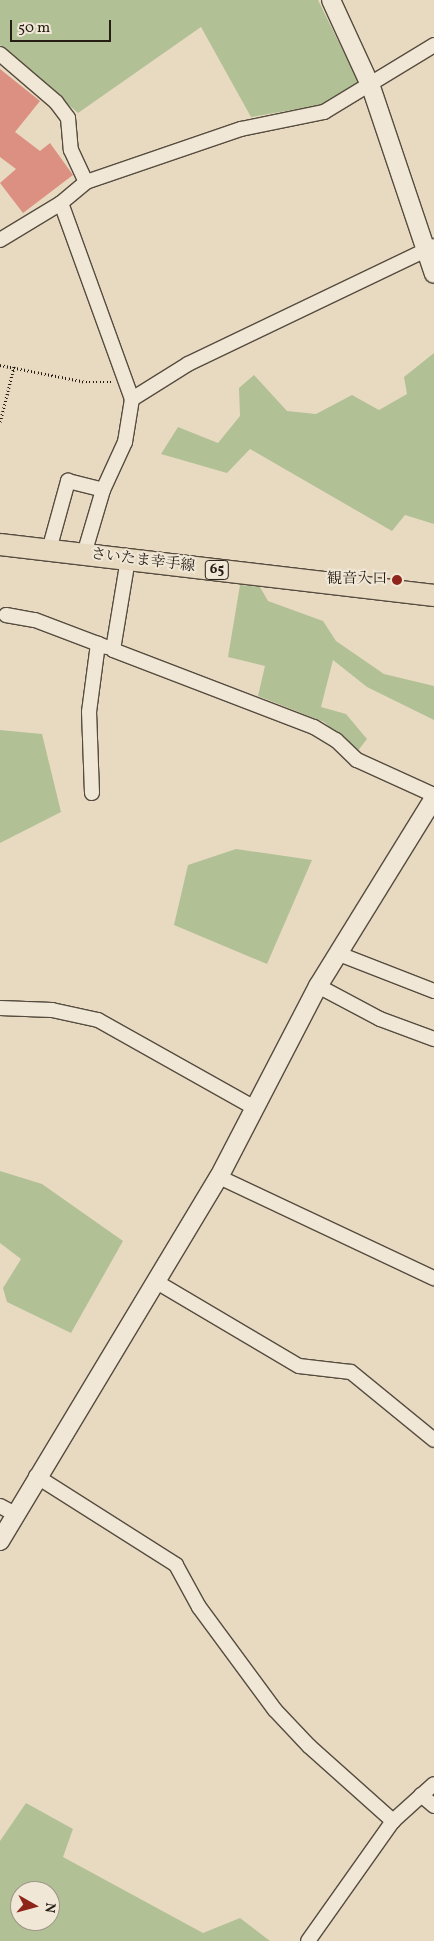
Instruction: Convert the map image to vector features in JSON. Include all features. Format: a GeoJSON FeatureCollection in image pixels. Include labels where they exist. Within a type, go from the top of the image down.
{"type":"FeatureCollection","features":[{"type":"Feature","properties":{"kind":"main road","name":"さいたま幸手線"},"geometry":{"type":"LineString","coordinates":[[0,544],[434,595]]}},
{"type":"Feature","properties":{"kind":"street"},"geometry":{"type":"LineString","coordinates":[[331,0],[371,87],[430,248],[434,274]]}},
{"type":"Feature","properties":{"kind":"street"},"geometry":{"type":"LineString","coordinates":[[0,240],[61,203],[86,182],[241,129],[324,112],[371,87],[434,45]]}},
{"type":"Feature","properties":{"kind":"street"},"geometry":{"type":"LineString","coordinates":[[0,54],[56,102],[68,118],[71,150],[86,182]]}},
{"type":"Feature","properties":{"kind":"street"},"geometry":{"type":"LineString","coordinates":[[61,203],[128,383],[132,399],[125,442],[103,490],[84,554]]}},
{"type":"Feature","properties":{"kind":"street"},"geometry":{"type":"LineString","coordinates":[[132,399],[188,364],[430,248]]}},
{"type":"Feature","properties":{"kind":"street"},"geometry":{"type":"LineString","coordinates":[[50,550],[68,481],[103,490]]}},
{"type":"Feature","properties":{"kind":"street"},"geometry":{"type":"LineString","coordinates":[[113,650],[128,559]]}},
{"type":"Feature","properties":{"kind":"street"},"geometry":{"type":"LineString","coordinates":[[0,1541],[8,1510],[36,1476],[219,1178],[253,1107],[318,986],[434,797],[357,760],[336,740],[314,727],[35,620],[6,614]]}},
{"type":"Feature","properties":{"kind":"street"},"geometry":{"type":"LineString","coordinates":[[92,793],[90,712],[98,644]]}},
{"type":"Feature","properties":{"kind":"street"},"geometry":{"type":"LineString","coordinates":[[339,954],[434,991]]}},
{"type":"Feature","properties":{"kind":"street"},"geometry":{"type":"LineString","coordinates":[[318,986],[380,1019],[434,1039]]}},
{"type":"Feature","properties":{"kind":"street"},"geometry":{"type":"LineString","coordinates":[[0,1008],[52,1010],[98,1020],[253,1107]]}},
{"type":"Feature","properties":{"kind":"street"},"geometry":{"type":"LineString","coordinates":[[219,1178],[434,1278]]}},
{"type":"Feature","properties":{"kind":"street"},"geometry":{"type":"LineString","coordinates":[[156,1281],[299,1366],[351,1372],[434,1440]]}},
{"type":"Feature","properties":{"kind":"street"},"geometry":{"type":"LineString","coordinates":[[36,1476],[176,1565],[199,1607],[275,1710],[309,1746],[393,1821]]}},
{"type":"Feature","properties":{"kind":"street"},"geometry":{"type":"LineString","coordinates":[[308,1941],[393,1821],[434,1784]]}},
{"type":"Feature","properties":{"kind":"street"},"geometry":{"type":"LineString","coordinates":[[421,1795],[434,1806]]}},
{"type":"Feature","properties":{"kind":"path"},"geometry":{"type":"LineString","coordinates":[[0,365],[14,366],[86,382],[128,383]]}},
{"type":"Feature","properties":{"kind":"path"},"geometry":{"type":"LineString","coordinates":[[0,422],[14,366]]}},
{"type":"Feature","properties":{"kind":"green space"},"geometry":{"type":"Polygon","coordinates":[[[0,0],[318,0],[360,85],[321,105],[251,117],[201,27],[78,113],[0,45],[0,0]]]}},
{"type":"Feature","properties":{"kind":"green space"},"geometry":{"type":"Polygon","coordinates":[[[434,353],[434,524],[405,515],[392,531],[250,449],[227,473],[161,454],[178,427],[218,443],[240,416],[239,388],[254,375],[287,411],[316,414],[352,395],[379,410],[407,394],[404,377],[434,353]]]}},
{"type":"Feature","properties":{"kind":"green space"},"geometry":{"type":"Polygon","coordinates":[[[240,585],[260,587],[268,601],[323,621],[336,641],[384,674],[434,686],[434,720],[367,687],[333,660],[321,707],[346,714],[367,739],[357,752],[324,722],[258,696],[265,666],[228,657],[240,585]]]}},
{"type":"Feature","properties":{"kind":"green space"},"geometry":{"type":"Polygon","coordinates":[[[0,730],[42,734],[61,812],[0,843],[0,730]]]}},
{"type":"Feature","properties":{"kind":"green space"},"geometry":{"type":"Polygon","coordinates":[[[236,849],[312,860],[267,964],[174,925],[188,865],[236,849]]]}},
{"type":"Feature","properties":{"kind":"green space"},"geometry":{"type":"Polygon","coordinates":[[[0,1171],[42,1184],[123,1241],[71,1333],[7,1302],[3,1288],[21,1259],[0,1243],[0,1171]]]}},
{"type":"Feature","properties":{"kind":"green space"},"geometry":{"type":"Polygon","coordinates":[[[26,1803],[73,1829],[63,1857],[203,1933],[240,1918],[270,1941],[0,1941],[0,1841],[26,1803]]]}},
{"type":"Feature","properties":{"kind":"building"},"geometry":{"type":"Polygon","coordinates":[[[0,69],[40,101],[15,132],[40,151],[50,143],[73,175],[23,213],[0,183],[16,169],[0,157],[0,69]]]}},
{"type":"Feature","properties":{"kind":"place","name":"観音入口"},"geometry":{"type":"Point","coordinates":[397,580]}}]}
